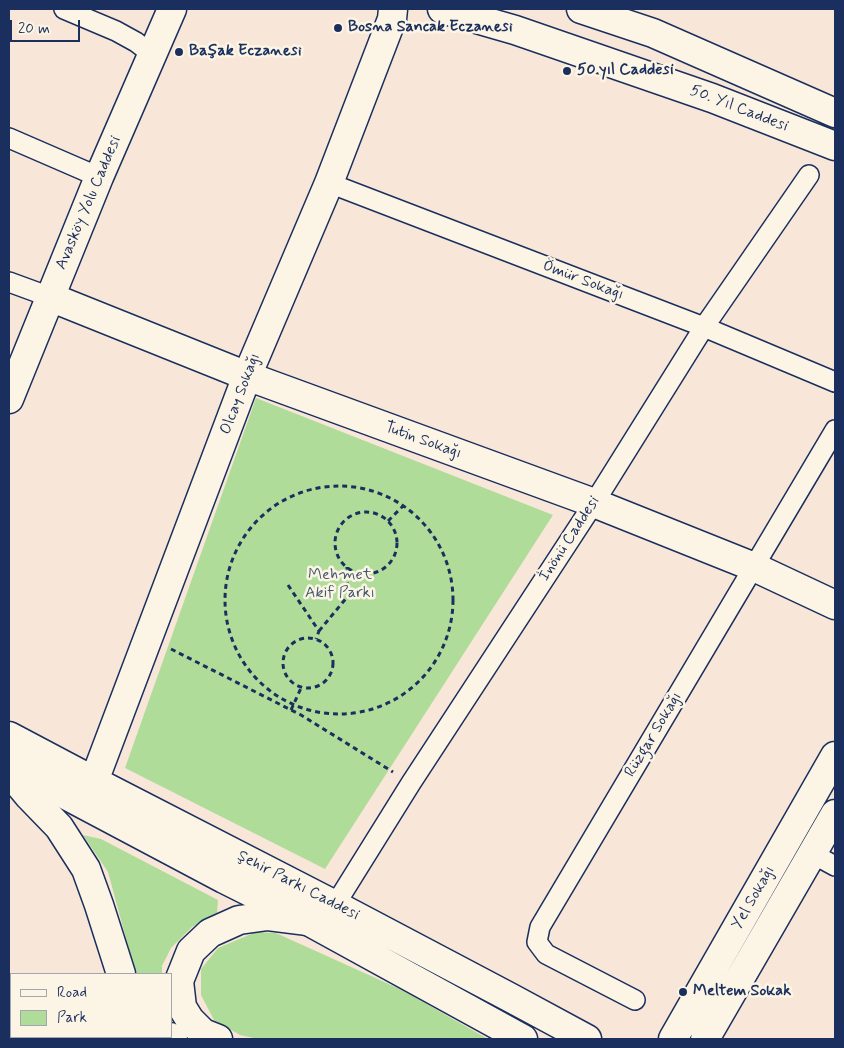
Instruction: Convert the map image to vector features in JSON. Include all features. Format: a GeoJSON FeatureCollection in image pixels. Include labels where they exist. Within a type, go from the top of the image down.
{"type":"FeatureCollection","features":[{"type":"Feature","properties":{"kind":"main road","name":"Avasköy Yolu Caddesi"},"geometry":{"type":"LineString","coordinates":[[9,399],[99,177],[172,9]]}},
{"type":"Feature","properties":{"kind":"main road","name":"Olcay Sokağı"},"geometry":{"type":"LineString","coordinates":[[94,781],[247,376],[328,183],[385,38],[394,9]]}},
{"type":"Feature","properties":{"kind":"main road","name":"50. Yıl Caddesi"},"geometry":{"type":"LineString","coordinates":[[442,9],[516,30],[712,98],[835,146]]}},
{"type":"Feature","properties":{"kind":"main road","name":"50. Yıl Caddesi"},"geometry":{"type":"LineString","coordinates":[[581,9],[653,33],[835,113]]}},
{"type":"Feature","properties":{"kind":"main road","name":"Tutin Sokağı"},"geometry":{"type":"LineString","coordinates":[[50,298],[247,376],[594,503],[754,567],[835,605]]}},
{"type":"Feature","properties":{"kind":"main road","name":"Şehir Parkı Caddesi"},"geometry":{"type":"LineString","coordinates":[[9,736],[587,1039]]}},
{"type":"Feature","properties":{"kind":"main road","name":"Yel Sokağı"},"geometry":{"type":"LineString","coordinates":[[673,1039],[835,756]]}},
{"type":"Feature","properties":{"kind":"main road","name":"Şehir Parkı Caddesi"},"geometry":{"type":"LineString","coordinates":[[9,765],[224,879],[308,921],[523,1039]]}},
{"type":"Feature","properties":{"kind":"main road"},"geometry":{"type":"LineString","coordinates":[[9,772],[59,827],[86,869],[121,973]]}},
{"type":"Feature","properties":{"kind":"main road","name":"Yel Sokağı"},"geometry":{"type":"LineString","coordinates":[[709,1032],[824,860],[835,814]]}},
{"type":"Feature","properties":{"kind":"main road"},"geometry":{"type":"LineString","coordinates":[[218,1039],[203,1033],[190,1020],[182,1007],[179,981],[191,951],[210,933],[240,920],[268,916],[308,921]]}},
{"type":"Feature","properties":{"kind":"street"},"geometry":{"type":"LineString","coordinates":[[64,9],[116,31],[153,54]]}},
{"type":"Feature","properties":{"kind":"street"},"geometry":{"type":"LineString","coordinates":[[9,138],[99,177]]}},
{"type":"Feature","properties":{"kind":"street","name":"İnönü Caddesi"},"geometry":{"type":"LineString","coordinates":[[334,905],[410,783],[594,503],[704,327],[809,175]]}},
{"type":"Feature","properties":{"kind":"street","name":"Ömür Sokağı"},"geometry":{"type":"LineString","coordinates":[[328,183],[704,327],[835,382]]}},
{"type":"Feature","properties":{"kind":"street","name":"Tutin Sokağı"},"geometry":{"type":"LineString","coordinates":[[9,282],[50,298]]}},
{"type":"Feature","properties":{"kind":"street","name":"Rüzgar Sokağı"},"geometry":{"type":"LineString","coordinates":[[635,1000],[546,954],[537,942],[540,926],[835,430]]}},
{"type":"Feature","properties":{"kind":"path"},"geometry":{"type":"LineString","coordinates":[[332,486],[370,489],[404,505],[431,532],[448,565],[454,602],[446,638],[442,647],[428,671],[400,696],[366,711],[329,714],[294,706],[261,684],[238,654],[226,618],[226,580],[239,544],[262,515],[294,494],[332,486]]}},
{"type":"Feature","properties":{"kind":"path"},"geometry":{"type":"LineString","coordinates":[[388,521],[404,505]]}},
{"type":"Feature","properties":{"kind":"path"},"geometry":{"type":"LineString","coordinates":[[364,512],[374,513],[388,521],[395,533],[397,542],[391,561],[384,568],[365,574],[347,567],[340,559],[336,550],[335,539],[338,529],[345,520],[353,514],[364,512]]}},
{"type":"Feature","properties":{"kind":"path"},"geometry":{"type":"LineString","coordinates":[[316,639],[319,631],[348,596],[347,567]]}},
{"type":"Feature","properties":{"kind":"path"},"geometry":{"type":"LineString","coordinates":[[288,585],[319,631]]}},
{"type":"Feature","properties":{"kind":"path"},"geometry":{"type":"LineString","coordinates":[[148,637],[291,710],[410,783]]}},
{"type":"Feature","properties":{"kind":"path"},"geometry":{"type":"LineString","coordinates":[[303,638],[316,639],[326,645],[331,652],[334,668],[325,683],[309,689],[301,688],[293,684],[284,671],[284,654],[289,647],[303,638]]}},
{"type":"Feature","properties":{"kind":"path"},"geometry":{"type":"LineString","coordinates":[[291,710],[301,688]]}},
{"type":"Feature","properties":{"kind":"green space","name":"Mehmet Akif Parkı"},"geometry":{"type":"Polygon","coordinates":[[[256,398],[553,515],[325,869],[125,768],[256,398]]]}},
{"type":"Feature","properties":{"kind":"green space"},"geometry":{"type":"Polygon","coordinates":[[[83,835],[101,839],[218,900],[217,914],[192,927],[171,948],[162,966],[162,973],[137,973],[134,968],[108,872],[83,835]]]}},
{"type":"Feature","properties":{"kind":"green space"},"geometry":{"type":"Polygon","coordinates":[[[256,932],[276,933],[402,990],[488,1039],[258,1039],[240,1035],[214,1020],[201,995],[201,969],[218,948],[256,932]]]}},
{"type":"Feature","properties":{"kind":"place","name":"Bosna Sancak Eczanesi"},"geometry":{"type":"Point","coordinates":[338,28]}},
{"type":"Feature","properties":{"kind":"place","name":"Başak Eczanesi"},"geometry":{"type":"Point","coordinates":[179,52]}},
{"type":"Feature","properties":{"kind":"place","name":"50.yıl Caddesi"},"geometry":{"type":"Point","coordinates":[567,71]}},
{"type":"Feature","properties":{"kind":"place","name":"Meltem Sokak"},"geometry":{"type":"Point","coordinates":[683,992]}}]}
